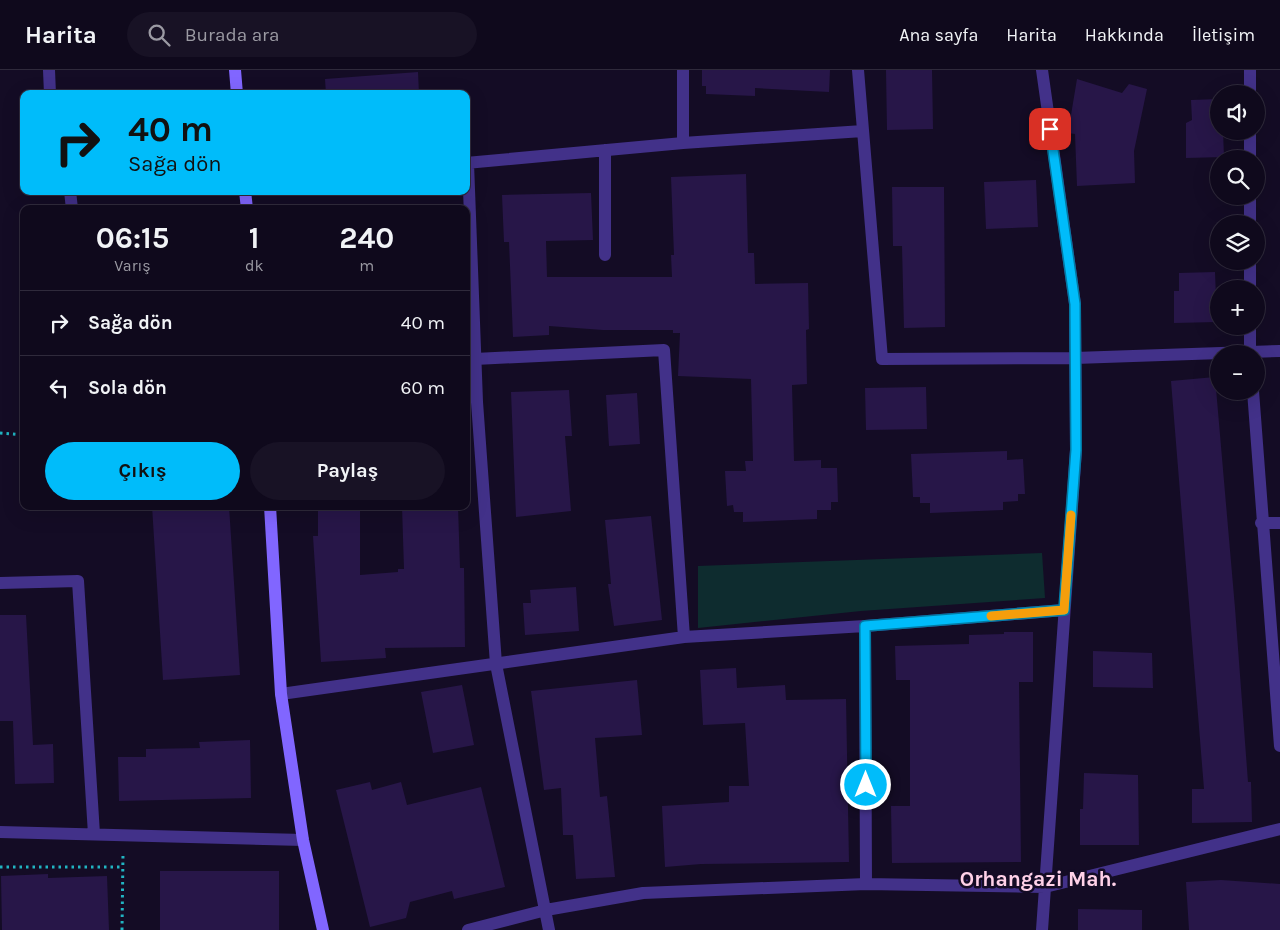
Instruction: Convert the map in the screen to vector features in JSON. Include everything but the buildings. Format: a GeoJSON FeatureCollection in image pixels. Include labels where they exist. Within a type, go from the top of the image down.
{"type":"FeatureCollection","features":[{"type":"Feature","properties":{"kind":"street"},"geometry":{"type":"LineString","coordinates":[[49,70],[50,90]]}},
{"type":"Feature","properties":{"kind":"street"},"geometry":{"type":"LineString","coordinates":[[235,70],[237,90]]}},
{"type":"Feature","properties":{"kind":"street"},"geometry":{"type":"LineString","coordinates":[[683,143],[684,70]]}},
{"type":"Feature","properties":{"kind":"street"},"geometry":{"type":"LineString","coordinates":[[858,70],[882,360],[1210,354]]}},
{"type":"Feature","properties":{"kind":"street"},"geometry":{"type":"LineString","coordinates":[[1042,70],[1075,304],[1076,450],[1042,930]]}},
{"type":"Feature","properties":{"kind":"street"},"geometry":{"type":"LineString","coordinates":[[1250,70],[1250,85]]}},
{"type":"Feature","properties":{"kind":"street"},"geometry":{"type":"LineString","coordinates":[[470,163],[683,143],[863,132]]}},
{"type":"Feature","properties":{"kind":"street"},"geometry":{"type":"LineString","coordinates":[[605,150],[605,255]]}},
{"type":"Feature","properties":{"kind":"street"},"geometry":{"type":"LineString","coordinates":[[470,236],[475,359],[472,402],[496,664],[550,930]]}},
{"type":"Feature","properties":{"kind":"street"},"geometry":{"type":"LineString","coordinates":[[475,359],[664,350],[684,637]]}},
{"type":"Feature","properties":{"kind":"street"},"geometry":{"type":"LineString","coordinates":[[1265,352],[1280,351]]}},
{"type":"Feature","properties":{"kind":"street"},"geometry":{"type":"LineString","coordinates":[[1254,400],[1280,746]]}},
{"type":"Feature","properties":{"kind":"street"},"geometry":{"type":"LineString","coordinates":[[270,510],[281,694],[303,840],[323,930]]}},
{"type":"Feature","properties":{"kind":"street"},"geometry":{"type":"LineString","coordinates":[[1262,524],[1280,523]]}},
{"type":"Feature","properties":{"kind":"street"},"geometry":{"type":"LineString","coordinates":[[0,583],[78,581],[94,834]]}},
{"type":"Feature","properties":{"kind":"street"},"geometry":{"type":"LineString","coordinates":[[281,694],[684,637],[865,626],[1064,610]]}},
{"type":"Feature","properties":{"kind":"street"},"geometry":{"type":"LineString","coordinates":[[865,626],[866,884]]}},
{"type":"Feature","properties":{"kind":"street"},"geometry":{"type":"LineString","coordinates":[[468,930],[546,910],[643,893],[866,884],[1045,887],[1280,829]]}},
{"type":"Feature","properties":{"kind":"street"},"geometry":{"type":"LineString","coordinates":[[0,832],[303,840]]}},
{"type":"Feature","properties":{"kind":"path"},"geometry":{"type":"LineString","coordinates":[[0,433],[20,435]]}},
{"type":"Feature","properties":{"kind":"path"},"geometry":{"type":"LineString","coordinates":[[0,867],[123,867],[122,930]]}},
{"type":"Feature","properties":{"kind":"green space"},"geometry":{"type":"Polygon","coordinates":[[[1042,553],[1045,598],[861,611],[698,628],[698,566],[1042,553]]]}},
{"type":"Feature","properties":{"kind":"slow traffic"},"geometry":{"type":"LineString","coordinates":[[991,616],[1064,610],[1071,515]]}},
{"type":"Feature","properties":{"kind":"district","name":"Orhangazi Mah."},"geometry":{"type":"Point","coordinates":[1038,879]}},
{"type":"Feature","properties":{"kind":"route"},"geometry":{"type":"LineString","coordinates":[[866,785],[865,626],[1064,610],[1076,450],[1075,304],[1050,129]]}}]}
